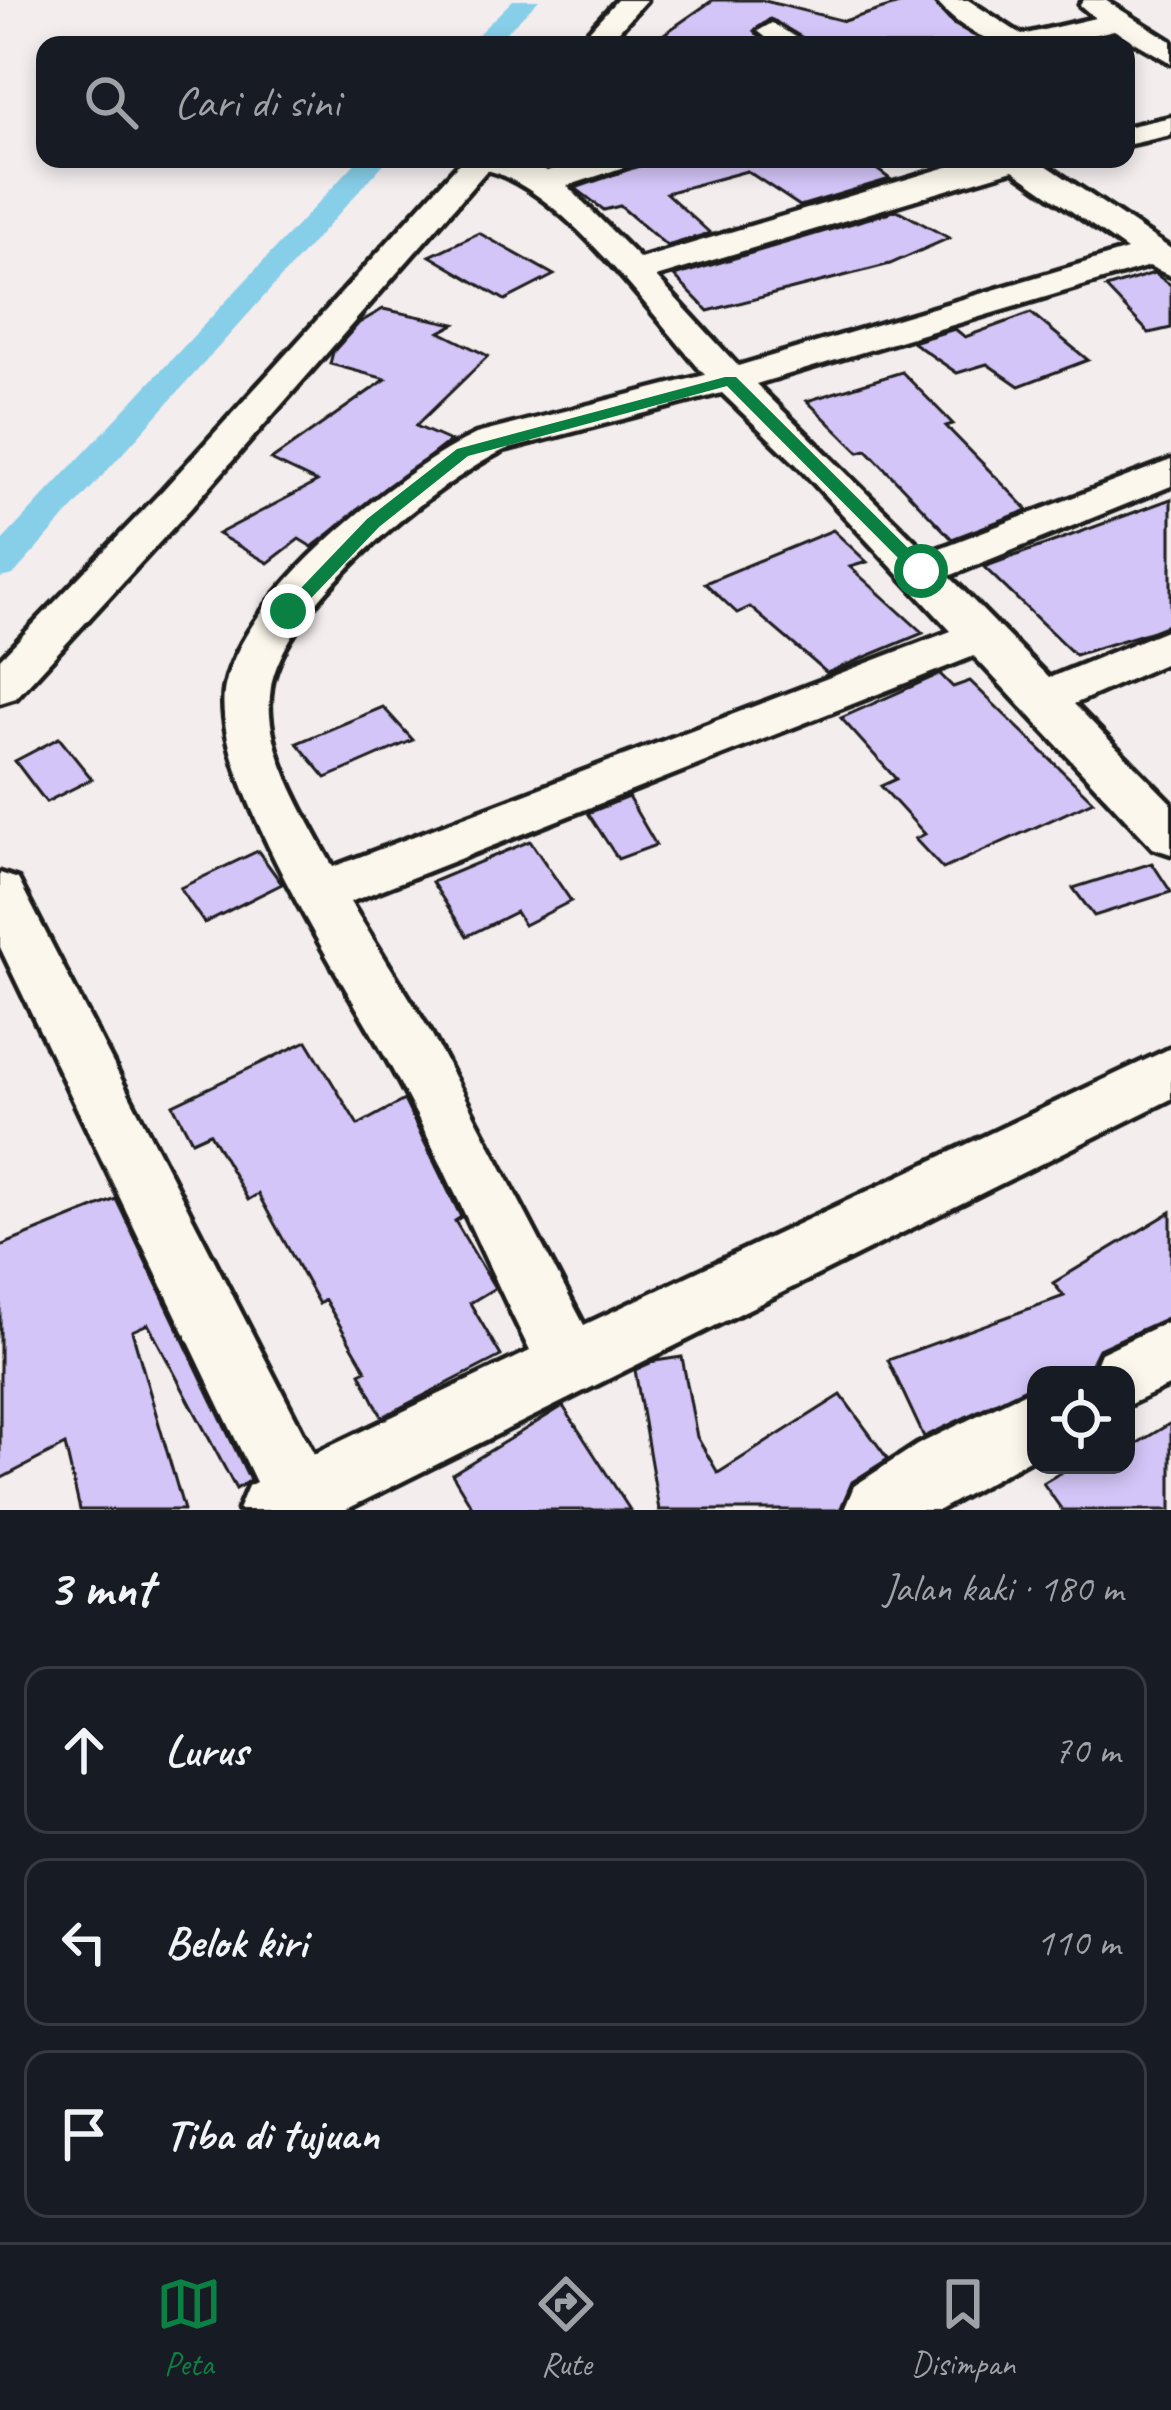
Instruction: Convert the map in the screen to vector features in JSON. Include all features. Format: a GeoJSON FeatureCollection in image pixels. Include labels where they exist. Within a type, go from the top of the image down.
{"type":"FeatureCollection","features":[{"type":"Feature","properties":{"kind":"street"},"geometry":{"type":"LineString","coordinates":[[598,36],[632,0]]}},
{"type":"Feature","properties":{"kind":"street"},"geometry":{"type":"LineString","coordinates":[[949,0],[1004,36]]}},
{"type":"Feature","properties":{"kind":"street"},"geometry":{"type":"LineString","coordinates":[[1086,0],[1171,54]]}},
{"type":"Feature","properties":{"kind":"street"},"geometry":{"type":"LineString","coordinates":[[1054,36],[1119,20]]}},
{"type":"Feature","properties":{"kind":"street"},"geometry":{"type":"LineString","coordinates":[[1135,134],[1171,126]]}},
{"type":"Feature","properties":{"kind":"street"},"geometry":{"type":"LineString","coordinates":[[0,687],[177,499],[505,168]]}},
{"type":"Feature","properties":{"kind":"street"},"geometry":{"type":"LineString","coordinates":[[509,168],[635,272],[730,380],[921,571],[1171,835]]}},
{"type":"Feature","properties":{"kind":"street"},"geometry":{"type":"LineString","coordinates":[[635,272],[978,168]]}},
{"type":"Feature","properties":{"kind":"street"},"geometry":{"type":"LineString","coordinates":[[1036,168],[1163,260]]}},
{"type":"Feature","properties":{"kind":"street"},"geometry":{"type":"LineString","coordinates":[[571,1367],[411,1050],[342,941],[267,780],[250,723],[248,688],[255,666],[288,611],[373,523],[463,452],[1163,260]]}},
{"type":"Feature","properties":{"kind":"street"},"geometry":{"type":"LineString","coordinates":[[921,571],[1171,472]]}},
{"type":"Feature","properties":{"kind":"street"},"geometry":{"type":"LineString","coordinates":[[320,893],[982,635]]}},
{"type":"Feature","properties":{"kind":"street"},"geometry":{"type":"LineString","coordinates":[[1042,700],[1171,643]]}},
{"type":"Feature","properties":{"kind":"street"},"geometry":{"type":"LineString","coordinates":[[0,893],[292,1505],[1171,1072]]}},
{"type":"Feature","properties":{"kind":"street"},"geometry":{"type":"LineString","coordinates":[[1135,1369],[1171,1351]]}},
{"type":"Feature","properties":{"kind":"street"},"geometry":{"type":"LineString","coordinates":[[878,1510],[941,1469],[1027,1425]]}},
{"type":"Feature","properties":{"kind":"building"},"geometry":{"type":"Polygon","coordinates":[[[713,0],[761,0],[844,21],[912,0],[931,0],[953,24],[976,36],[798,36],[770,19],[754,31],[759,36],[661,36],[713,0]]]}},
{"type":"Feature","properties":{"kind":"building"},"geometry":{"type":"Polygon","coordinates":[[[633,168],[875,168],[890,179],[800,206],[747,171],[666,193],[710,233],[667,246],[620,206],[604,210],[575,188],[633,168]]]}},
{"type":"Feature","properties":{"kind":"building"},"geometry":{"type":"Polygon","coordinates":[[[897,210],[949,238],[890,264],[708,311],[674,276],[897,210]]]}},
{"type":"Feature","properties":{"kind":"building"},"geometry":{"type":"Polygon","coordinates":[[[479,233],[554,275],[505,300],[430,256],[479,233]]]}},
{"type":"Feature","properties":{"kind":"building"},"geometry":{"type":"Polygon","coordinates":[[[1154,273],[1171,285],[1171,328],[1149,333],[1106,288],[1154,273]]]}},
{"type":"Feature","properties":{"kind":"building"},"geometry":{"type":"Polygon","coordinates":[[[383,309],[455,324],[440,332],[488,356],[416,426],[450,441],[312,547],[299,539],[268,563],[218,534],[317,482],[271,460],[386,379],[330,364],[333,352],[359,323],[383,309]]]}},
{"type":"Feature","properties":{"kind":"building"},"geometry":{"type":"Polygon","coordinates":[[[1031,313],[1088,360],[1019,386],[987,364],[957,373],[912,342],[955,329],[965,337],[1031,313]]]}},
{"type":"Feature","properties":{"kind":"building"},"geometry":{"type":"Polygon","coordinates":[[[902,372],[953,424],[946,426],[1028,510],[952,539],[867,450],[859,452],[807,401],[902,372]]]}},
{"type":"Feature","properties":{"kind":"building"},"geometry":{"type":"Polygon","coordinates":[[[1171,499],[1171,624],[1153,631],[1075,655],[984,567],[1171,499]]]}},
{"type":"Feature","properties":{"kind":"building"},"geometry":{"type":"Polygon","coordinates":[[[833,530],[867,562],[850,567],[923,633],[827,673],[750,607],[737,613],[705,583],[833,530]]]}},
{"type":"Feature","properties":{"kind":"building"},"geometry":{"type":"Polygon","coordinates":[[[940,674],[953,687],[970,681],[1093,801],[943,869],[915,839],[925,834],[881,786],[896,779],[841,718],[940,674]]]}},
{"type":"Feature","properties":{"kind":"building"},"geometry":{"type":"Polygon","coordinates":[[[383,707],[413,740],[326,778],[297,743],[383,707]]]}},
{"type":"Feature","properties":{"kind":"building"},"geometry":{"type":"Polygon","coordinates":[[[59,738],[92,779],[46,802],[15,761],[59,738]]]}},
{"type":"Feature","properties":{"kind":"building"},"geometry":{"type":"Polygon","coordinates":[[[628,797],[656,845],[618,859],[588,813],[628,797]]]}},
{"type":"Feature","properties":{"kind":"building"},"geometry":{"type":"Polygon","coordinates":[[[530,841],[571,901],[524,925],[516,912],[467,936],[432,882],[530,841]]]}},
{"type":"Feature","properties":{"kind":"building"},"geometry":{"type":"Polygon","coordinates":[[[258,851],[282,884],[204,923],[180,888],[258,851]]]}},
{"type":"Feature","properties":{"kind":"building"},"geometry":{"type":"Polygon","coordinates":[[[1152,863],[1171,892],[1094,916],[1073,888],[1152,863]]]}},
{"type":"Feature","properties":{"kind":"building"},"geometry":{"type":"Polygon","coordinates":[[[307,1041],[358,1125],[404,1100],[461,1217],[455,1221],[495,1288],[470,1303],[501,1356],[382,1417],[360,1373],[366,1370],[325,1300],[319,1304],[258,1194],[248,1200],[210,1133],[192,1141],[173,1105],[307,1041]]]}},
{"type":"Feature","properties":{"kind":"building"},"geometry":{"type":"Polygon","coordinates":[[[116,1199],[250,1480],[236,1489],[148,1324],[132,1331],[184,1510],[80,1510],[65,1445],[0,1479],[0,1246],[116,1199]]]}},
{"type":"Feature","properties":{"kind":"building"},"geometry":{"type":"Polygon","coordinates":[[[1171,1212],[1171,1316],[1099,1349],[1090,1366],[1027,1366],[1027,1387],[924,1437],[888,1360],[1064,1296],[1053,1283],[1171,1212]]]}},
{"type":"Feature","properties":{"kind":"building"},"geometry":{"type":"Polygon","coordinates":[[[682,1357],[697,1437],[718,1473],[841,1395],[888,1459],[852,1482],[840,1510],[659,1510],[635,1370],[682,1357]]]}},
{"type":"Feature","properties":{"kind":"building"},"geometry":{"type":"Polygon","coordinates":[[[563,1406],[630,1510],[474,1510],[452,1474],[563,1406]]]}},
{"type":"Feature","properties":{"kind":"building"},"geometry":{"type":"Polygon","coordinates":[[[1171,1423],[1171,1510],[1062,1510],[1043,1483],[1058,1474],[1135,1474],[1135,1445],[1171,1423]]]}},
{"type":"Feature","properties":{"kind":"waterway"},"geometry":{"type":"LineString","coordinates":[[489,36],[527,0]]}},
{"type":"Feature","properties":{"kind":"waterway"},"geometry":{"type":"LineString","coordinates":[[0,566],[366,168]]}},
{"type":"Feature","properties":{"kind":"route"},"geometry":{"type":"LineString","coordinates":[[288,611],[373,523],[463,452],[730,380],[921,571]]}}]}
